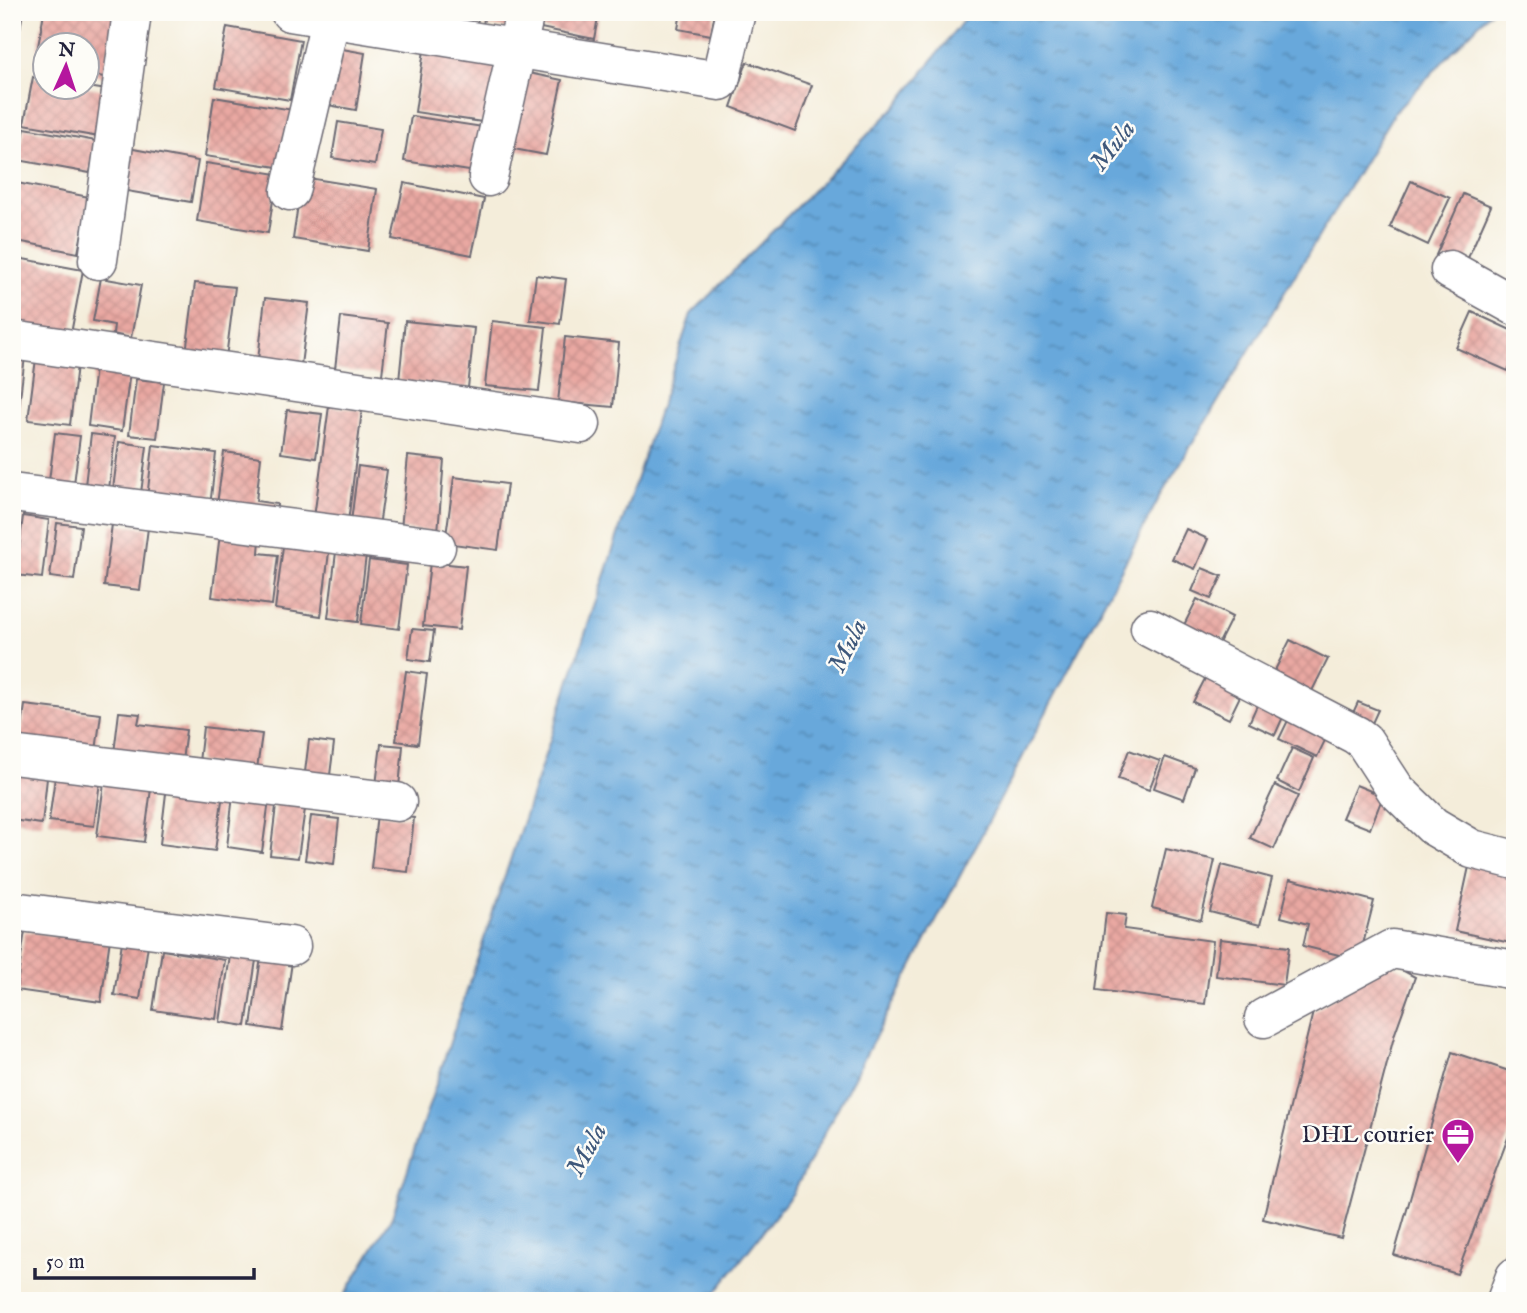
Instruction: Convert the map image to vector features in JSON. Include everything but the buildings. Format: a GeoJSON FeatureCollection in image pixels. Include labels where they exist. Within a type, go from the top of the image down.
{"type":"FeatureCollection","features":[{"type":"Feature","properties":{"kind":"street"},"geometry":{"type":"LineString","coordinates":[[98,260],[132,12]]}},
{"type":"Feature","properties":{"kind":"street"},"geometry":{"type":"LineString","coordinates":[[290,12],[331,15],[517,49],[720,81],[736,12]]}},
{"type":"Feature","properties":{"kind":"street"},"geometry":{"type":"LineString","coordinates":[[488,177],[526,12]]}},
{"type":"Feature","properties":{"kind":"street"},"geometry":{"type":"LineString","coordinates":[[290,191],[331,15]]}},
{"type":"Feature","properties":{"kind":"street"},"geometry":{"type":"LineString","coordinates":[[1450,270],[1515,306]]}},
{"type":"Feature","properties":{"kind":"street"},"geometry":{"type":"LineString","coordinates":[[12,340],[581,424]]}},
{"type":"Feature","properties":{"kind":"street"},"geometry":{"type":"LineString","coordinates":[[12,493],[436,547]]}},
{"type":"Feature","properties":{"kind":"street"},"geometry":{"type":"LineString","coordinates":[[1150,628],[1356,735],[1364,741],[1396,790],[1433,826],[1472,849],[1515,860]]}},
{"type":"Feature","properties":{"kind":"street"},"geometry":{"type":"LineString","coordinates":[[12,755],[397,802]]}},
{"type":"Feature","properties":{"kind":"street"},"geometry":{"type":"LineString","coordinates":[[12,911],[291,946]]}},
{"type":"Feature","properties":{"kind":"street"},"geometry":{"type":"LineString","coordinates":[[1264,1018],[1392,949],[1515,970]]}},
{"type":"Feature","properties":{"kind":"street"},"geometry":{"type":"LineString","coordinates":[[1506,1301],[1515,1277]]}},
{"type":"Feature","properties":{"kind":"water","name":"Mula"},"geometry":{"type":"Polygon","coordinates":[[[970,12],[1490,12],[1394,113],[1158,500],[793,1193],[709,1301],[341,1301],[392,1217],[691,314],[898,104],[970,12]]]}},
{"type":"Feature","properties":{"kind":"place","name":"DHL courier"},"geometry":{"type":"Point","coordinates":[1458,1165]}}]}
